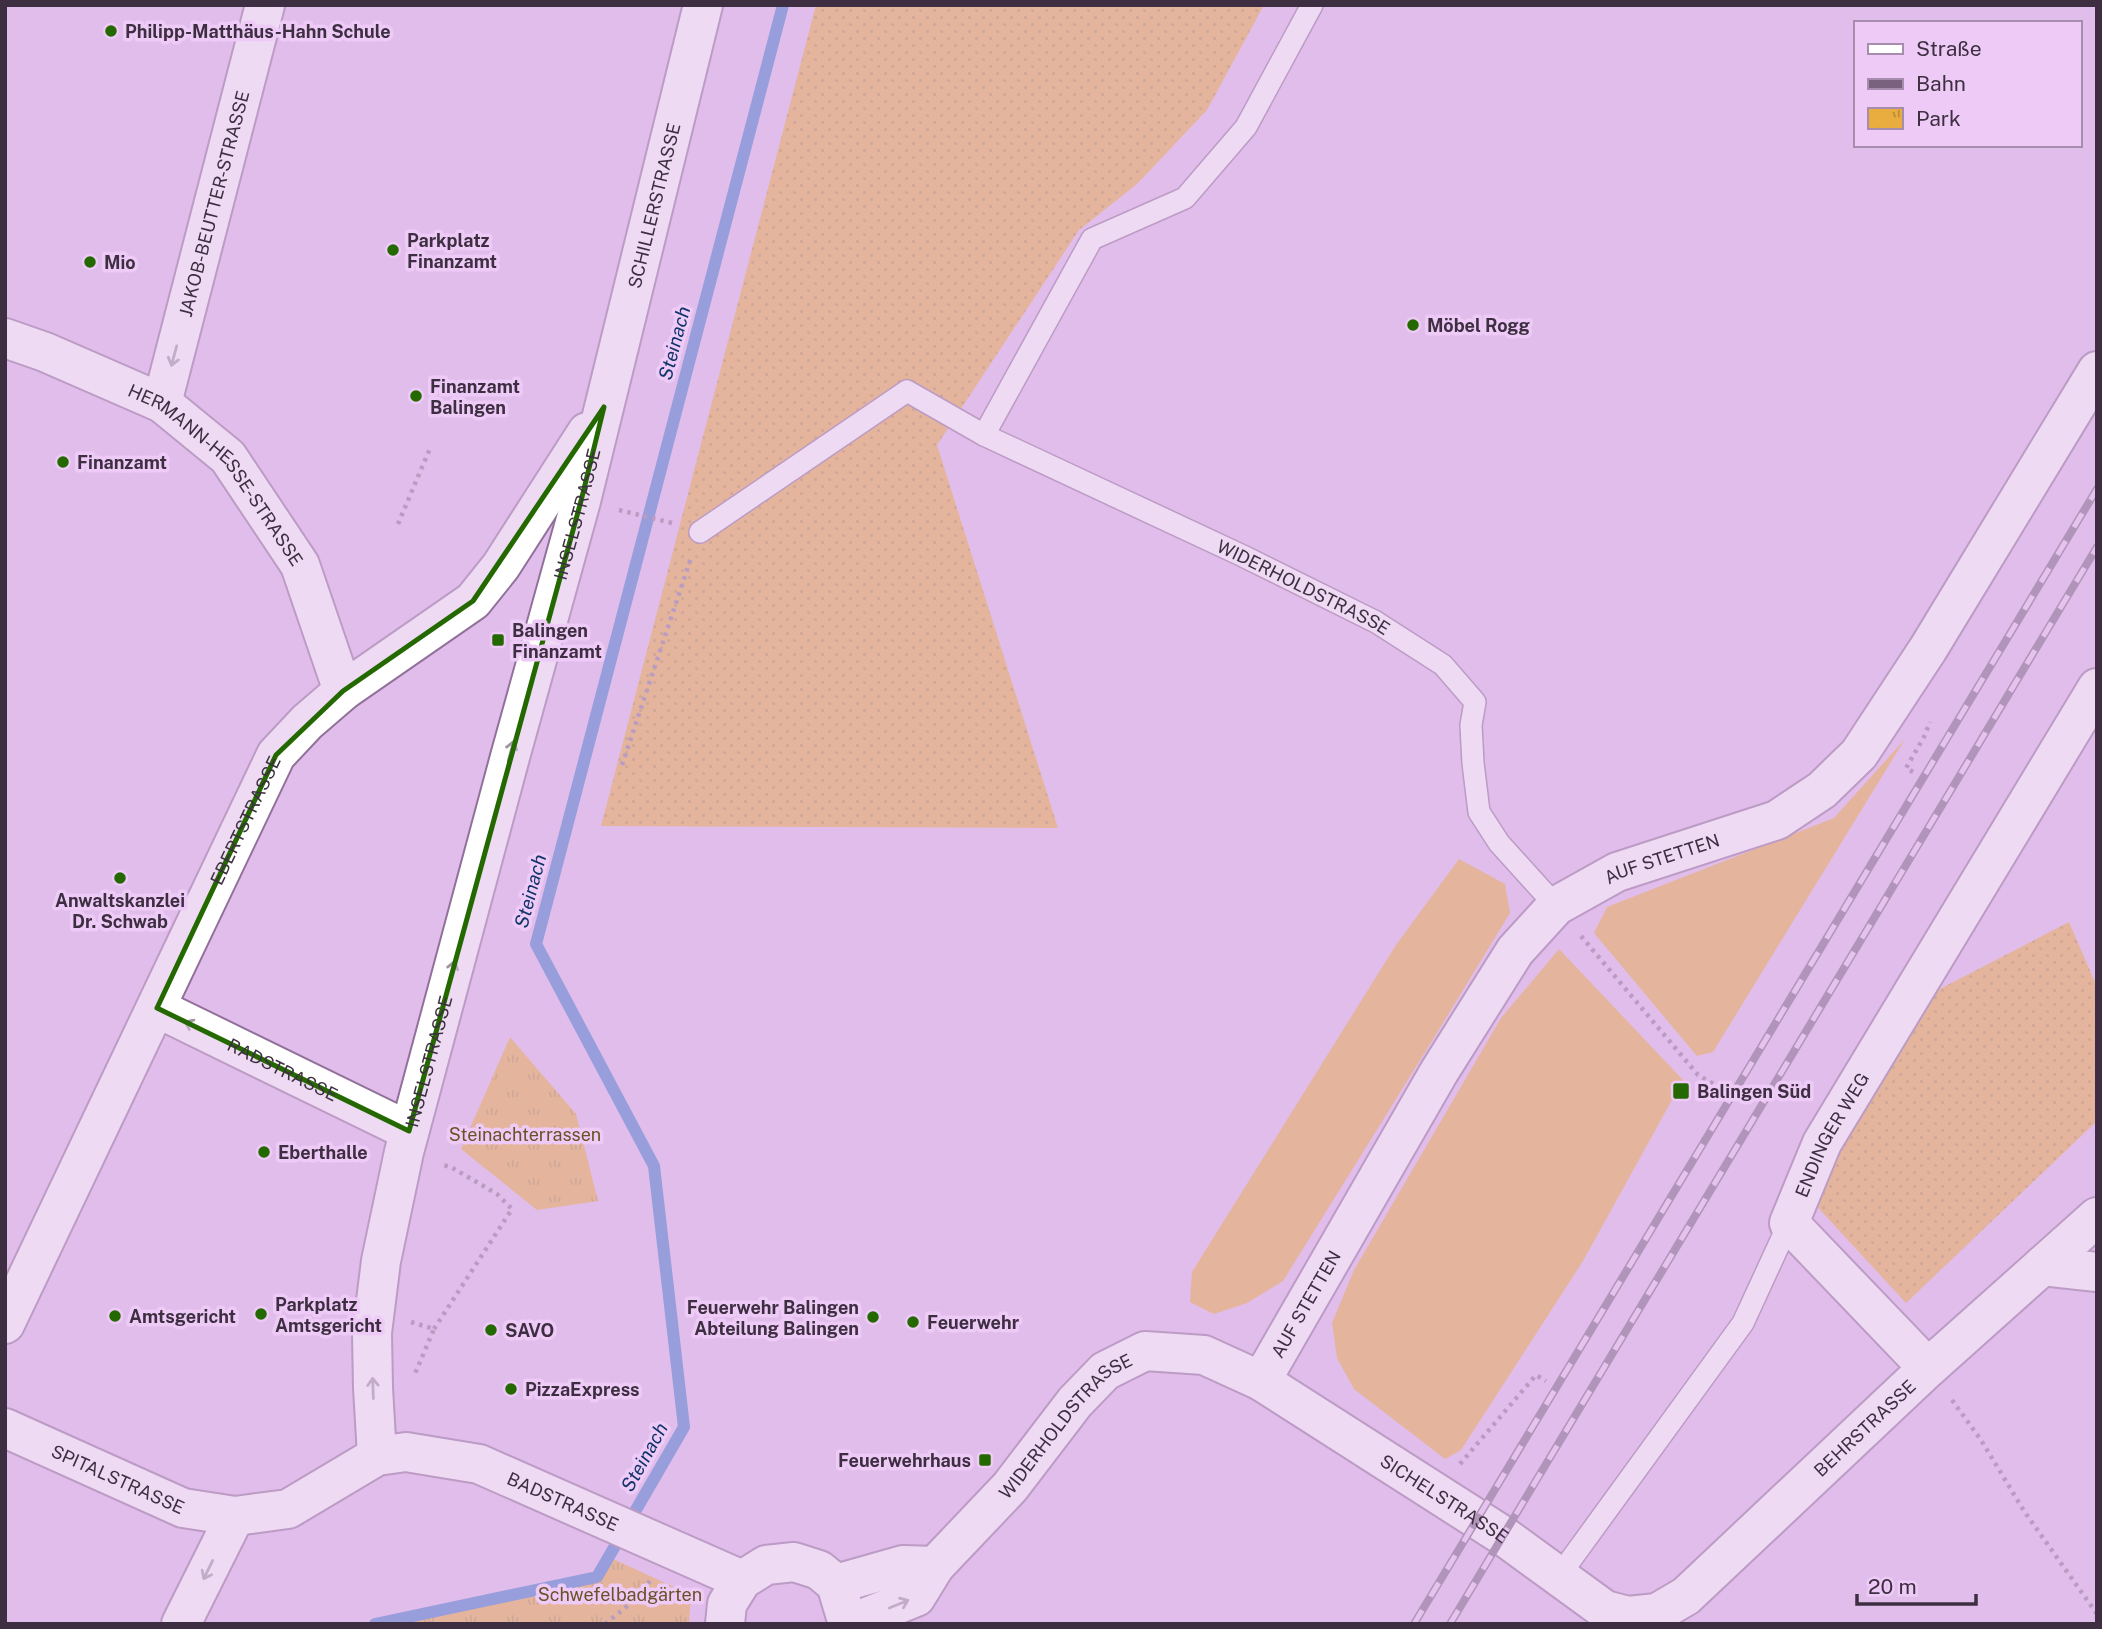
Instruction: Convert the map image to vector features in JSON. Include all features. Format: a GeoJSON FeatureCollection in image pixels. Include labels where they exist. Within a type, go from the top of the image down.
{"type":"FeatureCollection","features":[{"type":"Feature","properties":{"kind":"street","name":"JAKOB-BEUTTER-STRASSE"},"geometry":{"type":"LineString","coordinates":[[162,402],[265,5]]}},
{"type":"Feature","properties":{"kind":"street","name":"SCHILLERSTRASSE"},"geometry":{"type":"LineString","coordinates":[[604,407],[704,5]]}},
{"type":"Feature","properties":{"kind":"street","name":"HERMANN-HESSE-STRASSE"},"geometry":{"type":"LineString","coordinates":[[5,338],[45,352],[162,402],[228,457],[300,565],[343,691]]}},
{"type":"Feature","properties":{"kind":"street","name":"AUF STETTEN"},"geometry":{"type":"LineString","coordinates":[[1261,1381],[1439,1072],[1515,951],[1556,906],[1617,872],[1777,820],[1822,790],[1859,754],[1928,649],[2097,371]]}},
{"type":"Feature","properties":{"kind":"street","name":"EBERTSTRASSE"},"geometry":{"type":"LineString","coordinates":[[5,1324],[276,755],[307,722],[343,691],[473,601],[501,566],[604,407]]}},
{"type":"Feature","properties":{"kind":"street","name":"INSELSTRASSE"},"geometry":{"type":"LineString","coordinates":[[377,1456],[372,1333],[381,1261],[409,1131],[581,501],[604,407]]}},
{"type":"Feature","properties":{"kind":"street","name":"ENDINGER WEG"},"geometry":{"type":"LineString","coordinates":[[1789,1223],[1822,1143],[2097,688]]}},
{"type":"Feature","properties":{"kind":"street","name":"RADSTRASSE"},"geometry":{"type":"LineString","coordinates":[[157,1008],[409,1131]]}},
{"type":"Feature","properties":{"kind":"street","name":"BEHRSTRASSE"},"geometry":{"type":"LineString","coordinates":[[1628,1620],[1657,1613],[1686,1596],[1928,1368],[2097,1217]]}},
{"type":"Feature","properties":{"kind":"street"},"geometry":{"type":"LineString","coordinates":[[1789,1223],[1928,1368]]}},
{"type":"Feature","properties":{"kind":"street"},"geometry":{"type":"LineString","coordinates":[[2042,1266],[2097,1272]]}},
{"type":"Feature","properties":{"kind":"street","name":"WIDERHOLDSTRASSE"},"geometry":{"type":"LineString","coordinates":[[848,1624],[915,1597],[936,1566],[1010,1487],[1075,1402],[1105,1371],[1145,1351],[1157,1351],[1204,1355],[1261,1381]]}},
{"type":"Feature","properties":{"kind":"street","name":"SICHELSTRASSE"},"geometry":{"type":"LineString","coordinates":[[1261,1381],[1502,1535],[1605,1610],[1628,1620]]}},
{"type":"Feature","properties":{"kind":"street","name":"SPITALSTRASSE"},"geometry":{"type":"LineString","coordinates":[[5,1428],[183,1508],[235,1516]]}},
{"type":"Feature","properties":{"kind":"street","name":"BADSTRASSE"},"geometry":{"type":"LineString","coordinates":[[377,1456],[405,1452],[478,1464],[742,1580]]}},
{"type":"Feature","properties":{"kind":"street"},"geometry":{"type":"LineString","coordinates":[[181,1624],[235,1516],[288,1509],[377,1456]]}},
{"type":"Feature","properties":{"kind":"street"},"geometry":{"type":"LineString","coordinates":[[725,1624],[727,1604],[742,1580],[766,1565],[794,1562],[819,1570],[836,1584],[848,1624]]}},
{"type":"Feature","properties":{"kind":"street"},"geometry":{"type":"LineString","coordinates":[[836,1584],[902,1565],[936,1566]]}},
{"type":"Feature","properties":{"kind":"lane"},"geometry":{"type":"LineString","coordinates":[[984,435],[1092,239],[1185,198],[1246,127],[1312,5]]}},
{"type":"Feature","properties":{"kind":"lane","name":"WIDERHOLDSTRASSE"},"geometry":{"type":"LineString","coordinates":[[690,529],[907,391],[984,435],[1376,622],[1443,665],[1475,702],[1471,725],[1479,812],[1499,843],[1556,906]]}},
{"type":"Feature","properties":{"kind":"lane","name":"ENDINGER WEG"},"geometry":{"type":"LineString","coordinates":[[1559,1576],[1742,1323],[1789,1223]]}},
{"type":"Feature","properties":{"kind":"path"},"geometry":{"type":"LineString","coordinates":[[398,524],[431,446]]}},
{"type":"Feature","properties":{"kind":"path"},"geometry":{"type":"LineString","coordinates":[[617,510],[690,529],[622,765]]}},
{"type":"Feature","properties":{"kind":"path"},"geometry":{"type":"LineString","coordinates":[[1913,772],[1906,768],[1921,741]]}},
{"type":"Feature","properties":{"kind":"path"},"geometry":{"type":"LineString","coordinates":[[1556,906],[1698,1075],[1722,1089]]}},
{"type":"Feature","properties":{"kind":"path"},"geometry":{"type":"LineString","coordinates":[[434,1329],[512,1209],[497,1194],[451,1167]]}},
{"type":"Feature","properties":{"kind":"path"},"geometry":{"type":"LineString","coordinates":[[1928,1368],[1982,1440],[2024,1511],[2097,1614]]}},
{"type":"Feature","properties":{"kind":"path"},"geometry":{"type":"LineString","coordinates":[[1433,1493],[1536,1375],[1546,1381]]}},
{"type":"Feature","properties":{"kind":"path"},"geometry":{"type":"LineString","coordinates":[[605,1624],[625,1608],[665,1546]]}},
{"type":"Feature","properties":{"kind":"highlighted area"},"geometry":{"type":"Polygon","coordinates":[[[604,407],[581,501],[409,1131],[157,1008],[276,755],[343,691],[473,601],[604,407]]]}},
{"type":"Feature","properties":{"kind":"green space"},"geometry":{"type":"Polygon","coordinates":[[[816,5],[1264,5],[1207,110],[1137,184],[1079,230],[937,445],[1058,828],[601,826],[816,5]]]}},
{"type":"Feature","properties":{"kind":"green space"},"geometry":{"type":"Polygon","coordinates":[[[1905,739],[1713,1052],[1697,1056],[1594,933],[1607,907],[1834,818],[1905,739]]]}},
{"type":"Feature","properties":{"kind":"green space"},"geometry":{"type":"Polygon","coordinates":[[[1459,859],[1505,884],[1510,913],[1283,1281],[1247,1303],[1214,1314],[1190,1302],[1192,1272],[1396,945],[1459,859]]]}},
{"type":"Feature","properties":{"kind":"green space"},"geometry":{"type":"Polygon","coordinates":[[[2069,922],[2097,987],[2097,1121],[1906,1303],[1811,1200],[1833,1158],[1938,990],[2069,922]]]}},
{"type":"Feature","properties":{"kind":"green space"},"geometry":{"type":"Polygon","coordinates":[[[1559,949],[1683,1080],[1583,1261],[1461,1450],[1445,1459],[1354,1389],[1337,1358],[1332,1323],[1354,1270],[1501,1018],[1559,949]]]}},
{"type":"Feature","properties":{"kind":"green space","name":"Steinachterrassen"},"geometry":{"type":"Polygon","coordinates":[[[510,1037],[576,1114],[598,1201],[537,1210],[461,1149],[510,1037]]]}},
{"type":"Feature","properties":{"kind":"green space","name":"Schwefelbadgärten"},"geometry":{"type":"Polygon","coordinates":[[[609,1557],[691,1595],[689,1624],[375,1624],[597,1578],[609,1557]]]}},
{"type":"Feature","properties":{"kind":"waterway","name":"Steinach"},"geometry":{"type":"LineString","coordinates":[[375,1624],[597,1577],[684,1427],[654,1166],[536,944],[783,5]]}},
{"type":"Feature","properties":{"kind":"railway"},"geometry":{"type":"LineString","coordinates":[[1414,1624],[2097,489]]}},
{"type":"Feature","properties":{"kind":"railway"},"geometry":{"type":"LineString","coordinates":[[1450,1624],[2097,547]]}},
{"type":"Feature","properties":{"kind":"place","name":"Philipp-Matthäus-Hahn Schule"},"geometry":{"type":"Point","coordinates":[111,31]}},
{"type":"Feature","properties":{"kind":"place","name":"Parkplatz Finanzamt"},"geometry":{"type":"Point","coordinates":[393,250]}},
{"type":"Feature","properties":{"kind":"place","name":"Mio"},"geometry":{"type":"Point","coordinates":[90,262]}},
{"type":"Feature","properties":{"kind":"place","name":"Möbel Rogg"},"geometry":{"type":"Point","coordinates":[1413,325]}},
{"type":"Feature","properties":{"kind":"place","name":"Finanzamt Balingen"},"geometry":{"type":"Point","coordinates":[416,396]}},
{"type":"Feature","properties":{"kind":"place","name":"Finanzamt"},"geometry":{"type":"Point","coordinates":[63,462]}},
{"type":"Feature","properties":{"kind":"place","name":"Balingen Finanzamt"},"geometry":{"type":"Point","coordinates":[498,640]}},
{"type":"Feature","properties":{"kind":"place","name":"Anwaltskanzlei Dr. Schwab"},"geometry":{"type":"Point","coordinates":[120,878]}},
{"type":"Feature","properties":{"kind":"place","name":"Balingen Süd"},"geometry":{"type":"Point","coordinates":[1681,1091]}},
{"type":"Feature","properties":{"kind":"place","name":"Eberthalle"},"geometry":{"type":"Point","coordinates":[264,1152]}},
{"type":"Feature","properties":{"kind":"place","name":"Parkplatz Amtsgericht"},"geometry":{"type":"Point","coordinates":[261,1314]}},
{"type":"Feature","properties":{"kind":"place","name":"Amtsgericht"},"geometry":{"type":"Point","coordinates":[115,1316]}},
{"type":"Feature","properties":{"kind":"place","name":"Feuerwehr Balingen Abteilung Balingen"},"geometry":{"type":"Point","coordinates":[873,1317]}},
{"type":"Feature","properties":{"kind":"place","name":"Feuerwehr"},"geometry":{"type":"Point","coordinates":[913,1322]}},
{"type":"Feature","properties":{"kind":"place","name":"SAVO"},"geometry":{"type":"Point","coordinates":[491,1330]}},
{"type":"Feature","properties":{"kind":"place","name":"PizzaExpress"},"geometry":{"type":"Point","coordinates":[511,1389]}},
{"type":"Feature","properties":{"kind":"place","name":"Feuerwehrhaus"},"geometry":{"type":"Point","coordinates":[985,1460]}}]}
